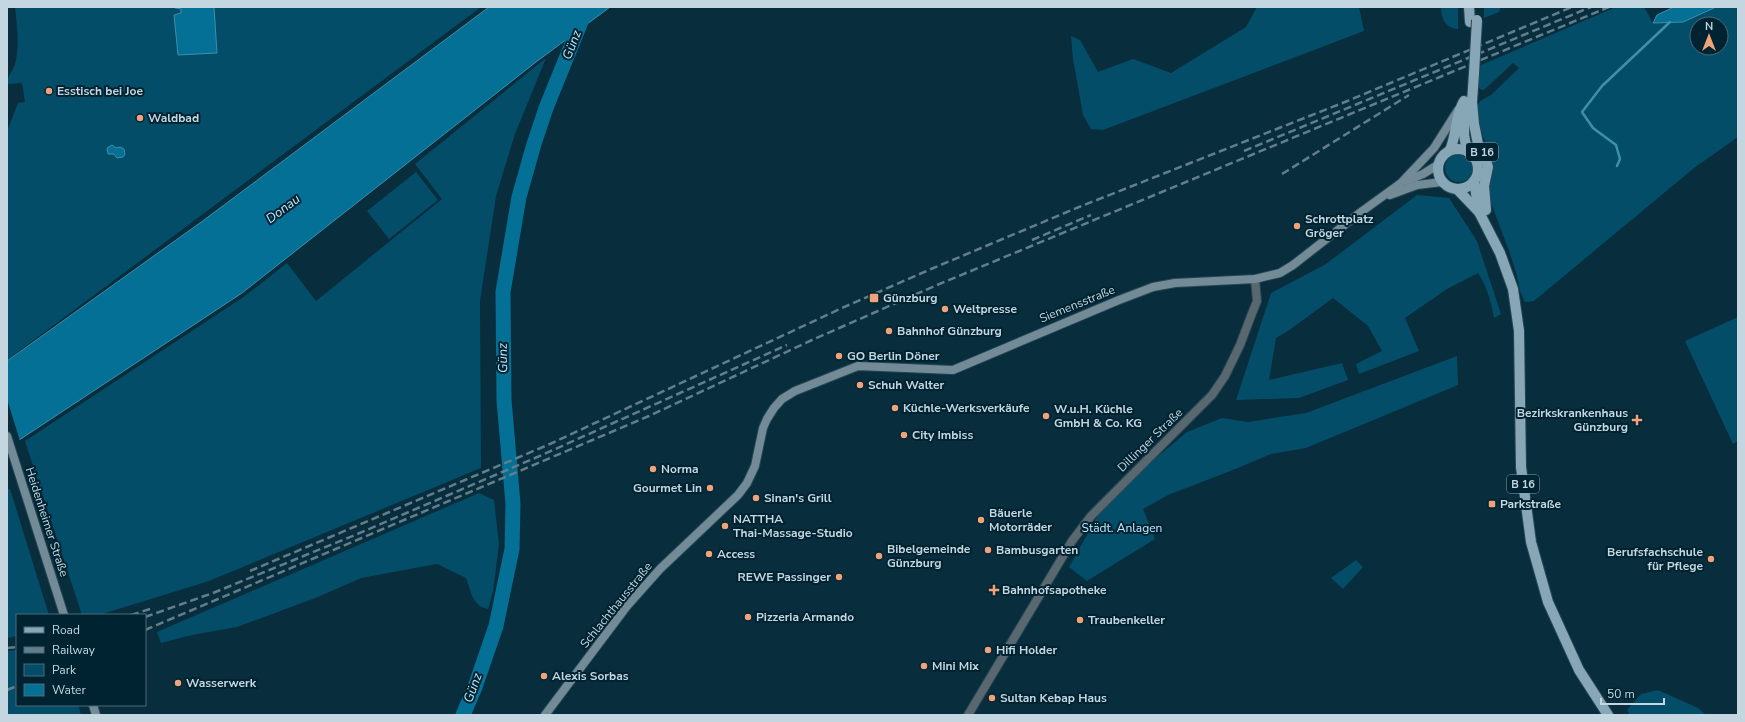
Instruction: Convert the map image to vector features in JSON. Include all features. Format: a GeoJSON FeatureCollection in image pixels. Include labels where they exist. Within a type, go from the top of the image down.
{"type":"FeatureCollection","features":[{"type":"Feature","properties":{"kind":"main road","name":"B 16"},"geometry":{"type":"LineString","coordinates":[[1469,7],[1473,21]]}},
{"type":"Feature","properties":{"kind":"main road","name":"B 16"},"geometry":{"type":"LineString","coordinates":[[1467,151],[1464,135],[1471,74],[1473,21],[1476,7]]}},
{"type":"Feature","properties":{"kind":"main road","name":"B 16"},"geometry":{"type":"LineString","coordinates":[[1450,150],[1456,130],[1459,109],[1468,101]]}},
{"type":"Feature","properties":{"kind":"main road","name":"B 16"},"geometry":{"type":"LineString","coordinates":[[1468,101],[1476,135],[1488,167],[1484,186],[1484,199],[1493,239]]}},
{"type":"Feature","properties":{"kind":"main road"},"geometry":{"type":"LineString","coordinates":[[1256,279],[1274,275],[1293,266],[1361,212],[1401,183],[1434,148],[1459,109]]}},
{"type":"Feature","properties":{"kind":"main road","name":"B 16"},"geometry":{"type":"LineString","coordinates":[[1439,164],[1445,153],[1450,150],[1459,149],[1467,151],[1476,160],[1478,167],[1474,181],[1479,212]]}},
{"type":"Feature","properties":{"kind":"main road"},"geometry":{"type":"LineString","coordinates":[[1401,183],[1423,174],[1439,164]]}},
{"type":"Feature","properties":{"kind":"main road"},"geometry":{"type":"LineString","coordinates":[[1380,198],[1417,185],[1442,182],[1438,170],[1439,164]]}},
{"type":"Feature","properties":{"kind":"main road"},"geometry":{"type":"LineString","coordinates":[[1457,189],[1469,186],[1474,181]]}},
{"type":"Feature","properties":{"kind":"main road","name":"B 16"},"geometry":{"type":"LineString","coordinates":[[1442,182],[1449,187],[1457,189],[1479,212],[1500,253],[1512,289],[1519,331],[1521,467],[1531,542],[1548,602],[1579,670],[1608,715]]}},
{"type":"Feature","properties":{"kind":"main road","name":"Siemensstraße"},"geometry":{"type":"LineString","coordinates":[[747,483],[755,466],[763,428],[774,408],[782,399],[795,391],[858,366],[953,370],[1057,325],[1153,287],[1175,283],[1256,279]]}},
{"type":"Feature","properties":{"kind":"main road","name":"Heidenheimer Straße"},"geometry":{"type":"LineString","coordinates":[[7,436],[64,614]]}},
{"type":"Feature","properties":{"kind":"main road","name":"Schlachthausstraße"},"geometry":{"type":"LineString","coordinates":[[545,715],[627,606],[678,551],[728,506],[747,483]]}},
{"type":"Feature","properties":{"kind":"street","name":"Dillinger Straße"},"geometry":{"type":"LineString","coordinates":[[968,715],[1072,541],[1091,516],[1205,403],[1225,376],[1240,345],[1256,301],[1256,279]]}},
{"type":"Feature","properties":{"kind":"green space"},"geometry":{"type":"Polygon","coordinates":[[[15,7],[481,7],[7,360],[7,131],[18,103],[25,102],[22,83],[7,84],[17,57],[18,36],[15,7]]]}},
{"type":"Feature","properties":{"kind":"green space"},"geometry":{"type":"Polygon","coordinates":[[[1257,7],[1359,7],[1364,31],[1103,130],[1091,129],[1083,115],[1073,59],[1071,36],[1080,40],[1098,72],[1133,59],[1171,73],[1246,27],[1257,7]]]}},
{"type":"Feature","properties":{"kind":"green space"},"geometry":{"type":"Polygon","coordinates":[[[1441,7],[1458,7],[1458,29],[1450,27],[1445,22],[1441,7]]]}},
{"type":"Feature","properties":{"kind":"green space"},"geometry":{"type":"Polygon","coordinates":[[[1484,7],[1501,7],[1499,12],[1484,18],[1484,7]]]}},
{"type":"Feature","properties":{"kind":"green space"},"geometry":{"type":"Polygon","coordinates":[[[1616,7],[1644,7],[1653,23],[1683,22],[1689,19],[1689,56],[1729,56],[1729,16],[1696,16],[1716,7],[1738,7],[1738,137],[1694,168],[1534,301],[1525,302],[1520,291],[1516,272],[1490,200],[1489,189],[1493,172],[1493,162],[1477,116],[1477,107],[1480,101],[1491,95],[1519,68],[1513,63],[1484,90],[1478,87],[1478,77],[1481,65],[1616,7]]]}},
{"type":"Feature","properties":{"kind":"green space"},"geometry":{"type":"Polygon","coordinates":[[[546,58],[515,134],[496,196],[480,301],[481,468],[209,581],[102,614],[82,614],[25,441],[245,296],[287,263],[316,301],[442,199],[415,164],[546,58]]]}},
{"type":"Feature","properties":{"kind":"green space"},"geometry":{"type":"Polygon","coordinates":[[[1459,154],[1465,155],[1469,158],[1472,162],[1472,174],[1469,178],[1465,181],[1459,182],[1453,181],[1449,178],[1446,174],[1445,168],[1446,162],[1449,158],[1453,155],[1459,154]]]}},
{"type":"Feature","properties":{"kind":"green space"},"geometry":{"type":"Polygon","coordinates":[[[416,172],[438,200],[389,239],[367,211],[416,172]]]}},
{"type":"Feature","properties":{"kind":"green space"},"geometry":{"type":"Polygon","coordinates":[[[1417,195],[1449,198],[1477,241],[1501,314],[1494,318],[1488,294],[1478,273],[1447,289],[1405,318],[1419,351],[1359,374],[1356,364],[1382,351],[1368,326],[1333,298],[1276,338],[1269,380],[1342,363],[1348,380],[1299,398],[1236,400],[1271,293],[1326,264],[1417,195]]]}},
{"type":"Feature","properties":{"kind":"green space"},"geometry":{"type":"Polygon","coordinates":[[[1738,317],[1738,441],[1733,444],[1685,341],[1738,317]]]}},
{"type":"Feature","properties":{"kind":"green space","name":"Städt. Anlagen"},"geometry":{"type":"Polygon","coordinates":[[[1457,356],[1458,385],[1306,448],[1271,454],[1168,495],[1143,509],[1155,539],[1087,581],[1069,567],[1098,515],[1138,473],[1187,432],[1222,418],[1248,422],[1306,413],[1457,356]]]}},
{"type":"Feature","properties":{"kind":"green space"},"geometry":{"type":"Polygon","coordinates":[[[10,489],[49,614],[16,614],[16,636],[7,638],[7,490],[10,489]]]}},
{"type":"Feature","properties":{"kind":"green space"},"geometry":{"type":"Polygon","coordinates":[[[479,493],[494,500],[499,544],[493,592],[488,609],[479,605],[475,601],[466,578],[437,564],[361,578],[318,597],[237,627],[192,635],[161,643],[157,632],[479,493]]]}},
{"type":"Feature","properties":{"kind":"green space"},"geometry":{"type":"Polygon","coordinates":[[[1356,560],[1363,567],[1343,589],[1331,578],[1356,560]]]}},
{"type":"Feature","properties":{"kind":"green space"},"geometry":{"type":"Polygon","coordinates":[[[16,650],[16,706],[78,706],[81,715],[7,715],[7,651],[16,650]]]}},
{"type":"Feature","properties":{"kind":"green space"},"geometry":{"type":"Polygon","coordinates":[[[1658,690],[1698,708],[1706,715],[1630,715],[1627,710],[1641,694],[1658,690]]]}},
{"type":"Feature","properties":{"kind":"water"},"geometry":{"type":"Polygon","coordinates":[[[171,7],[214,7],[217,53],[178,55],[174,15],[181,13],[181,9],[171,7]]]}},
{"type":"Feature","properties":{"kind":"water","name":"Donau"},"geometry":{"type":"Polygon","coordinates":[[[489,7],[610,7],[536,62],[242,293],[7,448],[7,361],[204,220],[489,7]]]}},
{"type":"Feature","properties":{"kind":"water"},"geometry":{"type":"Polygon","coordinates":[[[1674,7],[1716,7],[1696,16],[1689,16],[1689,19],[1683,22],[1653,23],[1657,15],[1674,7]]]}},
{"type":"Feature","properties":{"kind":"water"},"geometry":{"type":"Polygon","coordinates":[[[112,145],[116,148],[120,147],[124,149],[125,154],[123,157],[117,158],[114,154],[108,154],[107,148],[112,145]]]}},
{"type":"Feature","properties":{"kind":"pier"},"geometry":{"type":"Polygon","coordinates":[[[7,399],[20,441],[7,450],[7,399]]]}},
{"type":"Feature","properties":{"kind":"waterway","name":"Günz"},"geometry":{"type":"LineString","coordinates":[[463,715],[475,687],[496,626],[512,549],[513,504],[504,400],[503,292],[519,197],[546,108],[587,7]]}},
{"type":"Feature","properties":{"kind":"waterway"},"geometry":{"type":"LineString","coordinates":[[1617,166],[1620,159],[1616,145],[1593,128],[1582,112],[1602,86],[1670,22]]}},
{"type":"Feature","properties":{"kind":"railway"},"geometry":{"type":"LineString","coordinates":[[250,571],[550,444],[842,308],[931,269],[1079,207],[1345,102],[1572,7]]}},
{"type":"Feature","properties":{"kind":"railway"},"geometry":{"type":"LineString","coordinates":[[1244,151],[1591,7]]}},
{"type":"Feature","properties":{"kind":"railway"},"geometry":{"type":"LineString","coordinates":[[146,630],[649,416],[812,340],[937,285],[1609,7]]}},
{"type":"Feature","properties":{"kind":"railway"},"geometry":{"type":"LineString","coordinates":[[1282,174],[1409,95]]}},
{"type":"Feature","properties":{"kind":"railway"},"geometry":{"type":"LineString","coordinates":[[1032,240],[1091,215]]}},
{"type":"Feature","properties":{"kind":"railway"},"geometry":{"type":"LineString","coordinates":[[146,617],[213,593],[355,535],[542,455],[787,345]]}},
{"type":"Feature","properties":{"kind":"railway"},"geometry":{"type":"LineString","coordinates":[[134,614],[153,608]]}},
{"type":"Feature","properties":{"kind":"railway"},"geometry":{"type":"LineString","coordinates":[[7,648],[16,647]]}},
{"type":"Feature","properties":{"kind":"railway"},"geometry":{"type":"LineString","coordinates":[[7,690],[16,686]]}},
{"type":"Feature","properties":{"kind":"place","name":"Esstisch bei Joe"},"geometry":{"type":"Point","coordinates":[49,91]}},
{"type":"Feature","properties":{"kind":"place","name":"Waldbad"},"geometry":{"type":"Point","coordinates":[140,118]}},
{"type":"Feature","properties":{"kind":"place","name":"Schrottplatz Gröger"},"geometry":{"type":"Point","coordinates":[1297,226]}},
{"type":"Feature","properties":{"kind":"place","name":"Günzburg"},"geometry":{"type":"Point","coordinates":[874,298]}},
{"type":"Feature","properties":{"kind":"place","name":"Weltpresse"},"geometry":{"type":"Point","coordinates":[945,309]}},
{"type":"Feature","properties":{"kind":"place","name":"Bahnhof Günzburg"},"geometry":{"type":"Point","coordinates":[889,331]}},
{"type":"Feature","properties":{"kind":"place","name":"GO Berlin Döner"},"geometry":{"type":"Point","coordinates":[839,356]}},
{"type":"Feature","properties":{"kind":"place","name":"Schuh Walter"},"geometry":{"type":"Point","coordinates":[860,385]}},
{"type":"Feature","properties":{"kind":"place","name":"Küchle-Werksverkäufe"},"geometry":{"type":"Point","coordinates":[895,408]}},
{"type":"Feature","properties":{"kind":"place","name":"W.u.H. Küchle GmbH & Co. KG"},"geometry":{"type":"Point","coordinates":[1046,416]}},
{"type":"Feature","properties":{"kind":"place","name":"Bezirkskrankenhaus Günzburg"},"geometry":{"type":"Point","coordinates":[1637,420]}},
{"type":"Feature","properties":{"kind":"place","name":"City Imbiss"},"geometry":{"type":"Point","coordinates":[904,435]}},
{"type":"Feature","properties":{"kind":"place","name":"Norma"},"geometry":{"type":"Point","coordinates":[653,469]}},
{"type":"Feature","properties":{"kind":"place","name":"Gourmet Lin"},"geometry":{"type":"Point","coordinates":[710,488]}},
{"type":"Feature","properties":{"kind":"place","name":"Sinan's Grill"},"geometry":{"type":"Point","coordinates":[756,498]}},
{"type":"Feature","properties":{"kind":"place","name":"Parkstraße"},"geometry":{"type":"Point","coordinates":[1492,504]}},
{"type":"Feature","properties":{"kind":"place","name":"Bäuerle Motorräder"},"geometry":{"type":"Point","coordinates":[981,520]}},
{"type":"Feature","properties":{"kind":"place","name":"NATTHA Thai-Massage-Studio"},"geometry":{"type":"Point","coordinates":[725,526]}},
{"type":"Feature","properties":{"kind":"place","name":"Bambusgarten"},"geometry":{"type":"Point","coordinates":[988,550]}},
{"type":"Feature","properties":{"kind":"place","name":"Access"},"geometry":{"type":"Point","coordinates":[709,554]}},
{"type":"Feature","properties":{"kind":"place","name":"Bibelgemeinde Günzburg"},"geometry":{"type":"Point","coordinates":[879,556]}},
{"type":"Feature","properties":{"kind":"place","name":"Berufsfachschule für Pflege"},"geometry":{"type":"Point","coordinates":[1711,559]}},
{"type":"Feature","properties":{"kind":"place","name":"REWE Passinger"},"geometry":{"type":"Point","coordinates":[839,577]}},
{"type":"Feature","properties":{"kind":"place","name":"Bahnhofsapotheke"},"geometry":{"type":"Point","coordinates":[994,590]}},
{"type":"Feature","properties":{"kind":"place","name":"Pizzeria Armando"},"geometry":{"type":"Point","coordinates":[748,617]}},
{"type":"Feature","properties":{"kind":"place","name":"Traubenkeller"},"geometry":{"type":"Point","coordinates":[1080,620]}},
{"type":"Feature","properties":{"kind":"place","name":"Hifi Holder"},"geometry":{"type":"Point","coordinates":[988,650]}},
{"type":"Feature","properties":{"kind":"place","name":"Mini Mix"},"geometry":{"type":"Point","coordinates":[924,666]}},
{"type":"Feature","properties":{"kind":"place","name":"Alexis Sorbas"},"geometry":{"type":"Point","coordinates":[544,676]}},
{"type":"Feature","properties":{"kind":"place","name":"Wasserwerk"},"geometry":{"type":"Point","coordinates":[178,683]}},
{"type":"Feature","properties":{"kind":"place","name":"Sultan Kebap Haus"},"geometry":{"type":"Point","coordinates":[992,698]}}]}
